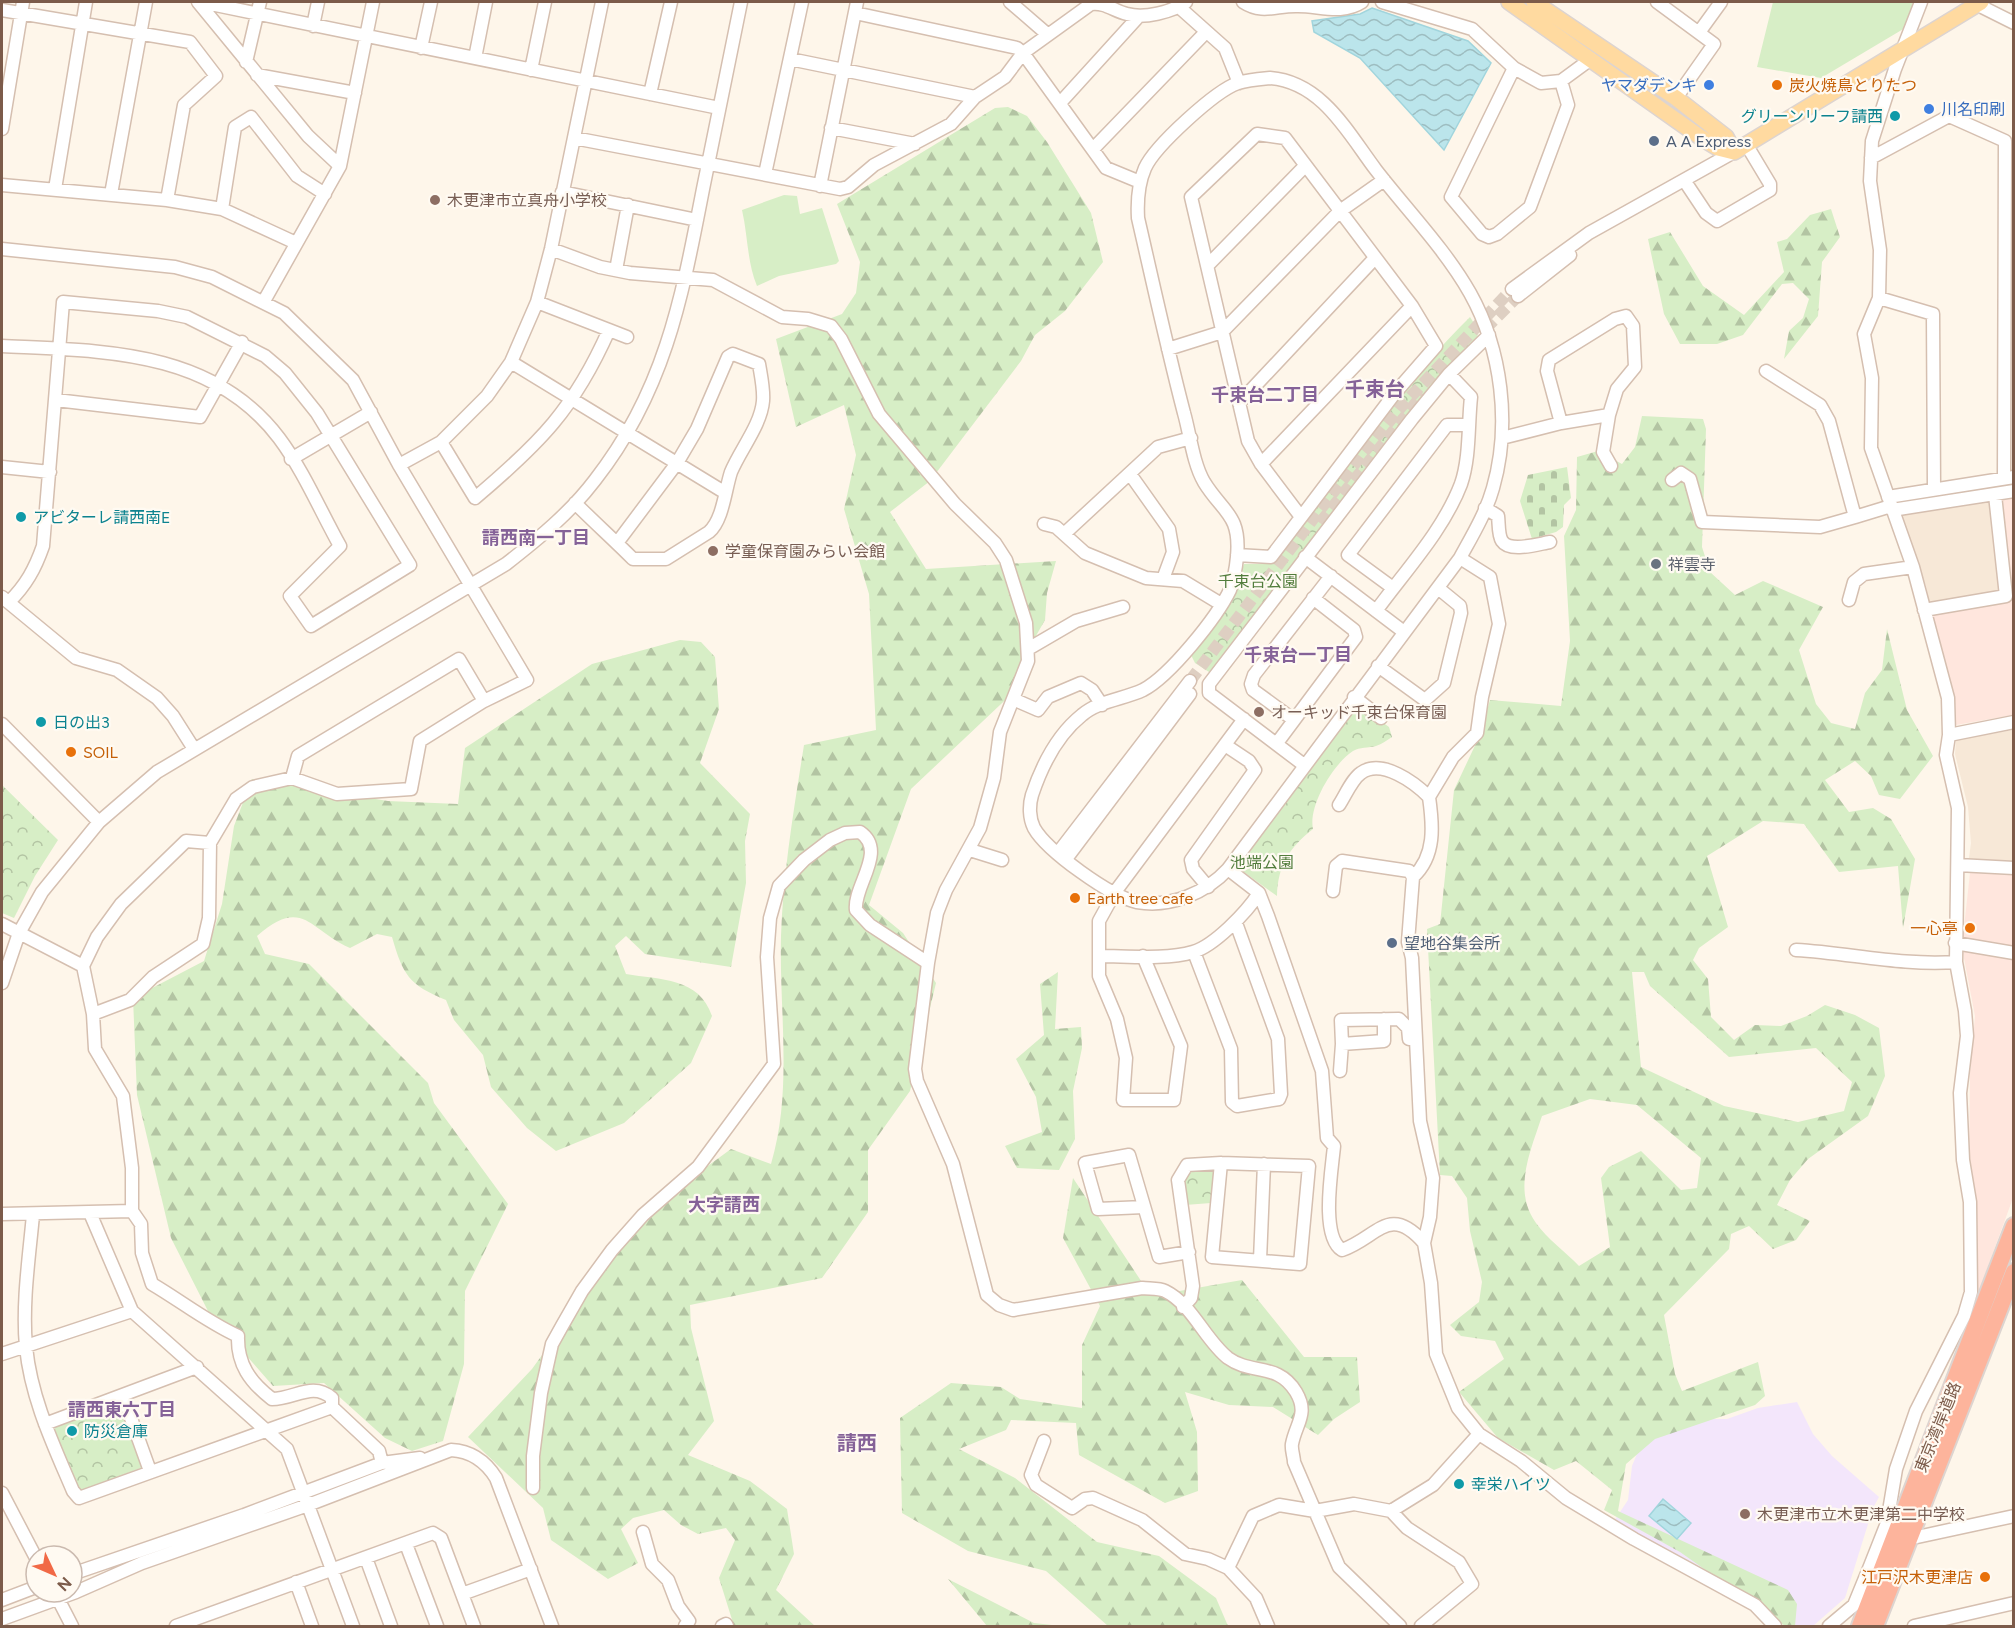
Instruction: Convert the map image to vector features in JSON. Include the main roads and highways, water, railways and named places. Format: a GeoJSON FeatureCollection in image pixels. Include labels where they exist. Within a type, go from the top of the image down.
{"type":"FeatureCollection","features":[{"type":"Feature","properties":{"kind":"highway","name":"東京湾岸道路"},"geometry":{"type":"LineString","coordinates":[[1860,1626],[2013,1226]]}},
{"type":"Feature","properties":{"kind":"highway","name":"東京湾岸道路"},"geometry":{"type":"LineString","coordinates":[[1875,1626],[2013,1272]]}},
{"type":"Feature","properties":{"kind":"highway"},"geometry":{"type":"LineString","coordinates":[[1954,1426],[1997,1342],[2013,1301]]}},
{"type":"Feature","properties":{"kind":"main road"},"geometry":{"type":"LineString","coordinates":[[1511,2],[1718,148],[1740,148],[1979,2]]}},
{"type":"Feature","properties":{"kind":"main road"},"geometry":{"type":"LineString","coordinates":[[1534,2],[1676,98],[1740,148]]}},
{"type":"Feature","properties":{"kind":"water"},"geometry":{"type":"Polygon","coordinates":[[[1372,8],[1468,41],[1491,63],[1444,150],[1360,58],[1314,32],[1312,21],[1360,14],[1372,8]]]}},
{"type":"Feature","properties":{"kind":"water"},"geometry":{"type":"Polygon","coordinates":[[[1663,1499],[1691,1523],[1677,1539],[1649,1516],[1663,1499]]]}},
{"type":"Feature","properties":{"kind":"waterway"},"geometry":{"type":"LineString","coordinates":[[1895,502],[2014,484]]}},
{"type":"Feature","properties":{"kind":"tunnel"},"geometry":{"type":"LineString","coordinates":[[1190,681],[1363,453],[1401,407],[1512,289]]}},
{"type":"Feature","properties":{"kind":"tunnel"},"geometry":{"type":"LineString","coordinates":[[1485,329],[1518,296]]}},
{"type":"Feature","properties":{"kind":"tunnel"},"geometry":{"type":"LineString","coordinates":[[1320,523],[1423,394]]}},
{"type":"Feature","properties":{"kind":"place","name":"ヤマダデンキ"},"geometry":{"type":"Point","coordinates":[1709,85]}},
{"type":"Feature","properties":{"kind":"place","name":"炭火焼鳥とりたつ"},"geometry":{"type":"Point","coordinates":[1777,85]}},
{"type":"Feature","properties":{"kind":"place","name":"川名印刷"},"geometry":{"type":"Point","coordinates":[1929,109]}},
{"type":"Feature","properties":{"kind":"place","name":"グリーンリーフ請西"},"geometry":{"type":"Point","coordinates":[1895,116]}},
{"type":"Feature","properties":{"kind":"place","name":"A A Express"},"geometry":{"type":"Point","coordinates":[1654,141]}},
{"type":"Feature","properties":{"kind":"place","name":"木更津市立真舟小学校"},"geometry":{"type":"Point","coordinates":[435,200]}},
{"type":"Feature","properties":{"kind":"place","name":"アビターレ請西南E"},"geometry":{"type":"Point","coordinates":[21,517]}},
{"type":"Feature","properties":{"kind":"place","name":"学童保育園みらい会館"},"geometry":{"type":"Point","coordinates":[713,551]}},
{"type":"Feature","properties":{"kind":"place","name":"祥雲寺"},"geometry":{"type":"Point","coordinates":[1656,564]}},
{"type":"Feature","properties":{"kind":"place","name":"オーキッド千束台保育園"},"geometry":{"type":"Point","coordinates":[1259,712]}},
{"type":"Feature","properties":{"kind":"place","name":"日の出3"},"geometry":{"type":"Point","coordinates":[41,722]}},
{"type":"Feature","properties":{"kind":"place","name":"SOIL"},"geometry":{"type":"Point","coordinates":[71,752]}},
{"type":"Feature","properties":{"kind":"place","name":"Earth tree cafe"},"geometry":{"type":"Point","coordinates":[1075,898]}},
{"type":"Feature","properties":{"kind":"place","name":"一心亭"},"geometry":{"type":"Point","coordinates":[1970,928]}},
{"type":"Feature","properties":{"kind":"place","name":"望地谷集会所"},"geometry":{"type":"Point","coordinates":[1392,943]}},
{"type":"Feature","properties":{"kind":"place","name":"防災倉庫"},"geometry":{"type":"Point","coordinates":[72,1431]}},
{"type":"Feature","properties":{"kind":"place","name":"幸栄ハイツ"},"geometry":{"type":"Point","coordinates":[1459,1484]}},
{"type":"Feature","properties":{"kind":"place","name":"木更津市立木更津第二中学校"},"geometry":{"type":"Point","coordinates":[1745,1514]}},
{"type":"Feature","properties":{"kind":"place","name":"江戸沢木更津店"},"geometry":{"type":"Point","coordinates":[1985,1577]}},
{"type":"Feature","properties":{"kind":"district","name":"千束台"},"geometry":{"type":"Point","coordinates":[1375,389]}},
{"type":"Feature","properties":{"kind":"district","name":"千束台二丁目"},"geometry":{"type":"Point","coordinates":[1265,395]}},
{"type":"Feature","properties":{"kind":"district","name":"請西南一丁目"},"geometry":{"type":"Point","coordinates":[536,538]}},
{"type":"Feature","properties":{"kind":"district","name":"千束台一丁目"},"geometry":{"type":"Point","coordinates":[1298,655]}},
{"type":"Feature","properties":{"kind":"district","name":"大字請西"},"geometry":{"type":"Point","coordinates":[724,1205]}},
{"type":"Feature","properties":{"kind":"district","name":"請西東六丁目"},"geometry":{"type":"Point","coordinates":[122,1410]}},
{"type":"Feature","properties":{"kind":"district","name":"請西"},"geometry":{"type":"Point","coordinates":[857,1443]}},
{"type":"Feature","properties":{"kind":"park label","name":"千束台公園"},"geometry":{"type":"Point","coordinates":[1258,581]}},
{"type":"Feature","properties":{"kind":"park label","name":"池端公園"},"geometry":{"type":"Point","coordinates":[1262,862]}}]}
